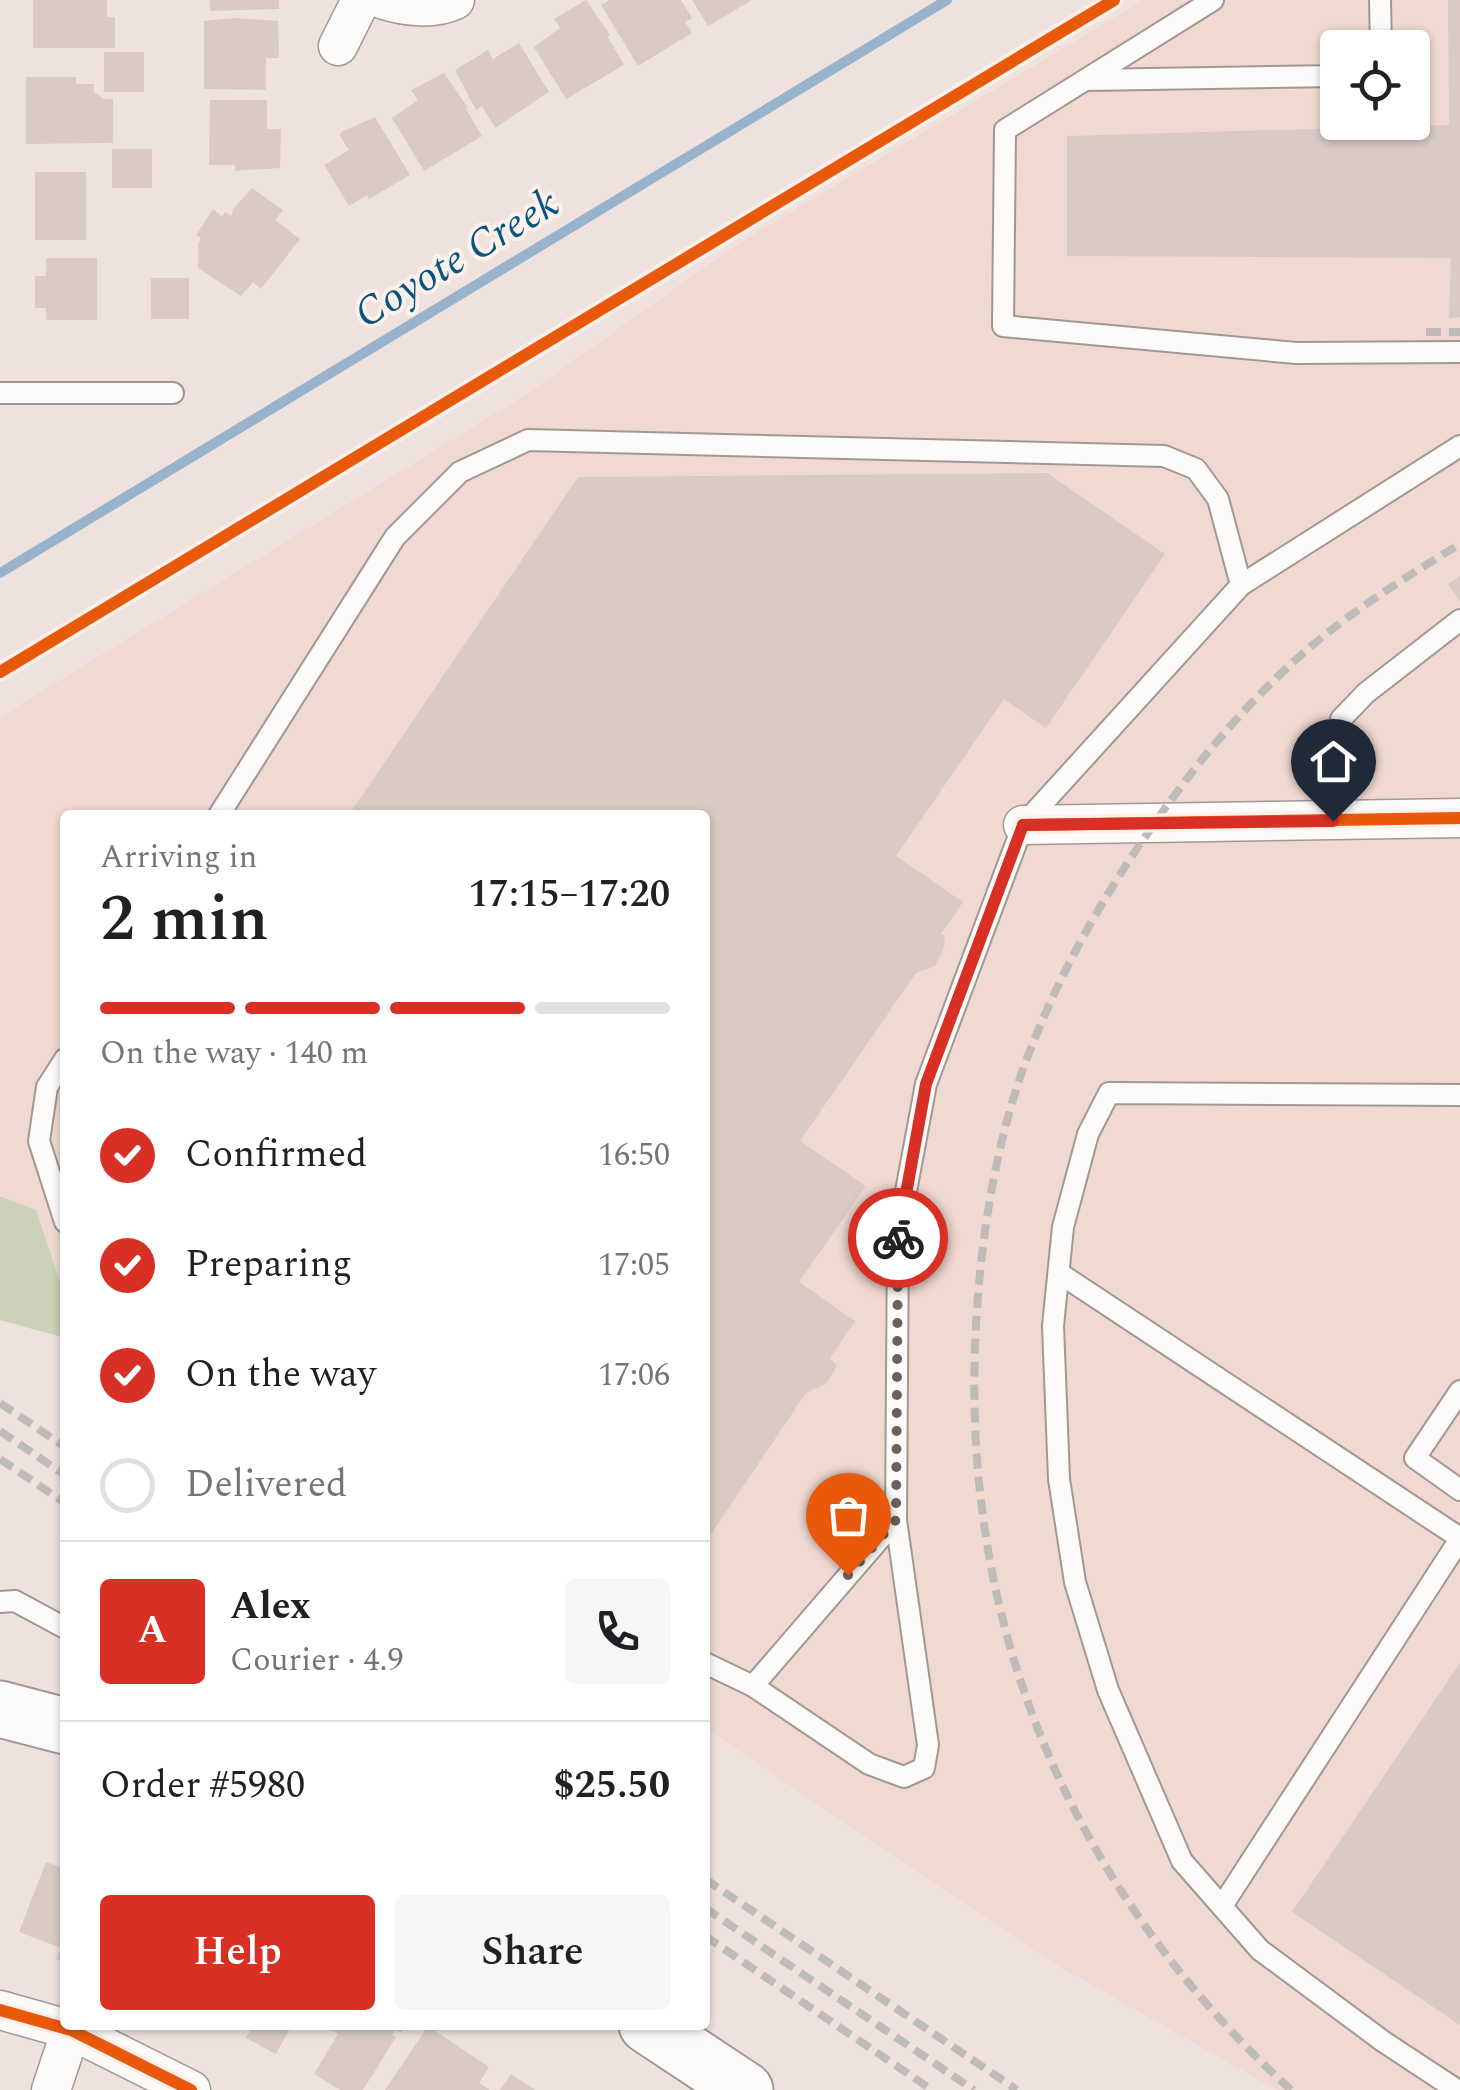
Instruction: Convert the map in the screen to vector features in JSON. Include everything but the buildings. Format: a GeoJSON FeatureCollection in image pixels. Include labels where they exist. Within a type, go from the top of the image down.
{"type":"FeatureCollection","features":[{"type":"Feature","properties":{"kind":"main road"},"geometry":{"type":"LineString","coordinates":[[0,1708],[60,1725]]}},
{"type":"Feature","properties":{"kind":"main road"},"geometry":{"type":"LineString","coordinates":[[654,2030],[745,2090]]}},
{"type":"Feature","properties":{"kind":"street"},"geometry":{"type":"LineString","coordinates":[[338,46],[362,0]]}},
{"type":"Feature","properties":{"kind":"street"},"geometry":{"type":"LineString","coordinates":[[384,0],[402,6],[444,5],[456,0]]}},
{"type":"Feature","properties":{"kind":"street"},"geometry":{"type":"LineString","coordinates":[[1023,825],[1460,818]]}},
{"type":"Feature","properties":{"kind":"street"},"geometry":{"type":"LineString","coordinates":[[0,2010],[60,2027]]}},
{"type":"Feature","properties":{"kind":"street"},"geometry":{"type":"LineString","coordinates":[[51,2090],[72,2030],[192,2090]]}},
{"type":"Feature","properties":{"kind":"lane"},"geometry":{"type":"LineString","coordinates":[[1213,0],[1004,130],[1002,326],[1296,354],[1460,352]]}},
{"type":"Feature","properties":{"kind":"lane"},"geometry":{"type":"LineString","coordinates":[[1380,0],[1381,30]]}},
{"type":"Feature","properties":{"kind":"lane"},"geometry":{"type":"LineString","coordinates":[[1086,80],[1320,76]]}},
{"type":"Feature","properties":{"kind":"lane"},"geometry":{"type":"LineString","coordinates":[[0,393],[173,393]]}},
{"type":"Feature","properties":{"kind":"lane"},"geometry":{"type":"LineString","coordinates":[[222,810],[395,537],[460,472],[528,440],[1164,456],[1196,469],[1218,499],[1241,585]]}},
{"type":"Feature","properties":{"kind":"lane"},"geometry":{"type":"LineString","coordinates":[[710,1665],[752,1686],[869,1764],[904,1777],[924,1768],[928,1746],[896,1520],[898,1234],[926,1084],[1023,825],[1241,585],[1460,446]]}},
{"type":"Feature","properties":{"kind":"lane"},"geometry":{"type":"LineString","coordinates":[[1333,821],[1340,719],[1366,692],[1460,620]]}},
{"type":"Feature","properties":{"kind":"lane"},"geometry":{"type":"LineString","coordinates":[[60,1066],[47,1087],[39,1140],[60,1206]]}},
{"type":"Feature","properties":{"kind":"lane"},"geometry":{"type":"LineString","coordinates":[[1457,2090],[1384,2042],[1260,1950],[1182,1860],[1108,1690],[1074,1582],[1058,1478],[1053,1326],[1064,1228],[1088,1134],[1109,1093],[1460,1095]]}},
{"type":"Feature","properties":{"kind":"lane"},"geometry":{"type":"LineString","coordinates":[[1058,1272],[1460,1539],[1222,1906]]}},
{"type":"Feature","properties":{"kind":"lane"},"geometry":{"type":"LineString","coordinates":[[1460,1390],[1415,1458],[1460,1490]]}},
{"type":"Feature","properties":{"kind":"lane"},"geometry":{"type":"LineString","coordinates":[[752,1686],[896,1520]]}},
{"type":"Feature","properties":{"kind":"lane"},"geometry":{"type":"LineString","coordinates":[[0,1602],[16,1601],[60,1625]]}},
{"type":"Feature","properties":{"kind":"shaded area"},"geometry":{"type":"Polygon","coordinates":[[[1143,0],[1460,0],[1460,2090],[1277,2090],[1048,1960],[710,1731],[710,810],[60,810],[60,1287],[46,1277],[26,1210],[0,1194],[0,717],[527,394],[732,248],[1143,0]]]}},
{"type":"Feature","properties":{"kind":"green space"},"geometry":{"type":"Polygon","coordinates":[[[0,1196],[36,1210],[60,1282],[60,1337],[0,1320],[0,1196]]]}},
{"type":"Feature","properties":{"kind":"waterway","name":"Coyote Creek"},"geometry":{"type":"LineString","coordinates":[[0,573],[947,0]]}},
{"type":"Feature","properties":{"kind":"railway"},"geometry":{"type":"LineString","coordinates":[[1426,332],[1460,332]]}},
{"type":"Feature","properties":{"kind":"railway"},"geometry":{"type":"LineString","coordinates":[[1291,2090],[1213,2011],[1146,1927],[1089,1838],[1044,1744],[1010,1645],[987,1543],[976,1436],[976,1325],[982,1255],[1000,1149],[1031,1048],[1067,967],[1126,865],[1211,749],[1289,666],[1350,616],[1460,544]]}},
{"type":"Feature","properties":{"kind":"railway"},"geometry":{"type":"LineString","coordinates":[[0,1403],[60,1444]]}},
{"type":"Feature","properties":{"kind":"railway"},"geometry":{"type":"LineString","coordinates":[[0,1431],[60,1472]]}},
{"type":"Feature","properties":{"kind":"railway"},"geometry":{"type":"LineString","coordinates":[[0,1459],[60,1500]]}},
{"type":"Feature","properties":{"kind":"railway"},"geometry":{"type":"LineString","coordinates":[[710,1882],[1017,2090]]}},
{"type":"Feature","properties":{"kind":"railway"},"geometry":{"type":"LineString","coordinates":[[710,1911],[974,2090]]}},
{"type":"Feature","properties":{"kind":"railway"},"geometry":{"type":"LineString","coordinates":[[710,1939],[932,2090]]}},
{"type":"Feature","properties":{"kind":"cycle path"},"geometry":{"type":"LineString","coordinates":[[0,672],[1114,0]]}},
{"type":"Feature","properties":{"kind":"cycle path"},"geometry":{"type":"LineString","coordinates":[[1023,825],[1460,818]]}},
{"type":"Feature","properties":{"kind":"cycle path"},"geometry":{"type":"LineString","coordinates":[[0,2010],[60,2027]]}},
{"type":"Feature","properties":{"kind":"cycle path"},"geometry":{"type":"LineString","coordinates":[[71,2030],[191,2090]]}},
{"type":"Feature","properties":{"kind":"way so far"},"geometry":{"type":"LineString","coordinates":[[848,1575],[896,1520],[898,1238]]}},
{"type":"Feature","properties":{"kind":"route"},"geometry":{"type":"LineString","coordinates":[[898,1238],[926,1084],[1023,825],[1333,821]]}}]}
